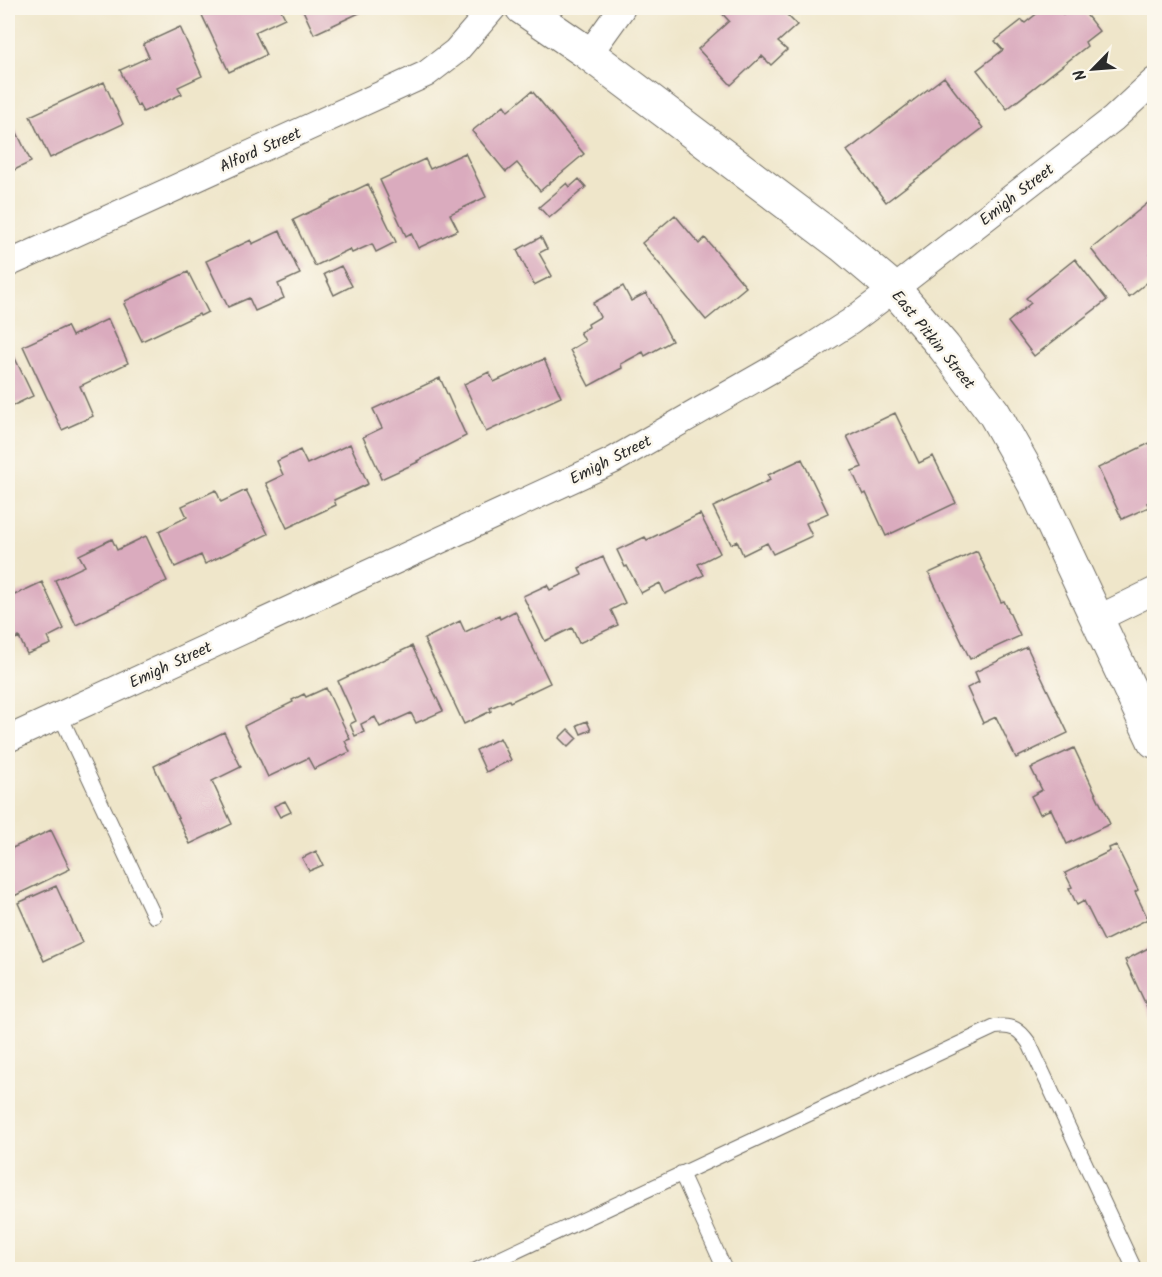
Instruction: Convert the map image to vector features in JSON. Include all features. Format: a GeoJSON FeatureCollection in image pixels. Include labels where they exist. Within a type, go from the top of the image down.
{"type":"FeatureCollection","features":[{"type":"Feature","properties":{"kind":"street","name":"Alford Street"},"geometry":{"type":"LineString","coordinates":[[8,264],[426,74],[456,51],[493,8]]}},
{"type":"Feature","properties":{"kind":"street","name":"East Pitkin Street"},"geometry":{"type":"LineString","coordinates":[[522,8],[589,54],[842,245],[894,289],[944,347],[994,413],[1034,484],[1155,741]]}},
{"type":"Feature","properties":{"kind":"street"},"geometry":{"type":"LineString","coordinates":[[589,54],[622,8]]}},
{"type":"Feature","properties":{"kind":"street","name":"Emigh Street"},"geometry":{"type":"LineString","coordinates":[[8,739],[612,461],[811,347],[850,322],[894,289],[1113,119],[1155,81]]}},
{"type":"Feature","properties":{"kind":"street"},"geometry":{"type":"LineString","coordinates":[[1097,619],[1155,591]]}},
{"type":"Feature","properties":{"kind":"lane"},"geometry":{"type":"LineString","coordinates":[[60,715],[154,916]]}},
{"type":"Feature","properties":{"kind":"lane"},"geometry":{"type":"LineString","coordinates":[[476,1269],[995,1027],[1005,1026],[1015,1028],[1029,1043],[1135,1269]]}},
{"type":"Feature","properties":{"kind":"lane"},"geometry":{"type":"LineString","coordinates":[[681,1173],[725,1269]]}},
{"type":"Feature","properties":{"kind":"building"},"geometry":{"type":"Polygon","coordinates":[[[212,8],[280,8],[285,18],[255,32],[266,55],[229,72],[201,13],[212,8]]]}},
{"type":"Feature","properties":{"kind":"building"},"geometry":{"type":"Polygon","coordinates":[[[302,8],[370,8],[314,34],[302,8]]]}},
{"type":"Feature","properties":{"kind":"building"},"geometry":{"type":"Polygon","coordinates":[[[721,8],[780,8],[797,25],[778,42],[787,50],[771,65],[762,56],[731,85],[698,49],[729,21],[719,10],[721,8]]]}},
{"type":"Feature","properties":{"kind":"building"},"geometry":{"type":"Polygon","coordinates":[[[1044,8],[1058,8],[1063,14],[1071,8],[1081,8],[1099,31],[1085,42],[1087,46],[1007,109],[977,70],[1003,50],[995,41],[1022,20],[1025,23],[1044,8]]]}},
{"type":"Feature","properties":{"kind":"building"},"geometry":{"type":"Polygon","coordinates":[[[180,27],[202,76],[178,87],[182,94],[143,112],[139,105],[137,106],[120,70],[149,57],[143,44],[180,27]]]}},
{"type":"Feature","properties":{"kind":"building"},"geometry":{"type":"Polygon","coordinates":[[[944,77],[983,128],[886,202],[847,151],[944,77]]]}},
{"type":"Feature","properties":{"kind":"building"},"geometry":{"type":"Polygon","coordinates":[[[104,82],[123,124],[50,158],[30,116],[104,82]]]}},
{"type":"Feature","properties":{"kind":"building"},"geometry":{"type":"Polygon","coordinates":[[[532,91],[584,154],[540,191],[517,163],[506,172],[472,131],[504,105],[508,111],[532,91]]]}},
{"type":"Feature","properties":{"kind":"building"},"geometry":{"type":"Polygon","coordinates":[[[11,120],[31,162],[8,173],[8,122],[11,120]]]}},
{"type":"Feature","properties":{"kind":"building"},"geometry":{"type":"Polygon","coordinates":[[[465,153],[486,197],[450,214],[458,230],[418,248],[411,233],[406,236],[380,180],[425,159],[430,169],[465,153]]]}},
{"type":"Feature","properties":{"kind":"building"},"geometry":{"type":"Polygon","coordinates":[[[579,179],[586,187],[549,218],[539,207],[567,183],[570,187],[579,179]]]}},
{"type":"Feature","properties":{"kind":"building"},"geometry":{"type":"Polygon","coordinates":[[[368,184],[396,242],[376,252],[372,244],[352,253],[350,249],[315,266],[293,220],[368,184]]]}},
{"type":"Feature","properties":{"kind":"building"},"geometry":{"type":"Polygon","coordinates":[[[1154,198],[1154,251],[1150,254],[1154,259],[1154,277],[1129,297],[1091,249],[1154,198]]]}},
{"type":"Feature","properties":{"kind":"building"},"geometry":{"type":"Polygon","coordinates":[[[675,215],[699,244],[705,238],[746,287],[706,320],[642,243],[675,215]]]}},
{"type":"Feature","properties":{"kind":"building"},"geometry":{"type":"Polygon","coordinates":[[[280,231],[300,274],[278,284],[284,298],[255,311],[249,298],[228,307],[206,261],[251,240],[252,244],[280,231]]]}},
{"type":"Feature","properties":{"kind":"building"},"geometry":{"type":"Polygon","coordinates":[[[541,237],[547,249],[539,253],[552,276],[534,285],[517,250],[541,237]]]}},
{"type":"Feature","properties":{"kind":"building"},"geometry":{"type":"Polygon","coordinates":[[[1075,259],[1107,300],[1034,356],[1008,322],[1031,303],[1026,298],[1075,259]]]}},
{"type":"Feature","properties":{"kind":"building"},"geometry":{"type":"Polygon","coordinates":[[[341,266],[352,286],[334,295],[324,274],[341,266]]]}},
{"type":"Feature","properties":{"kind":"building"},"geometry":{"type":"Polygon","coordinates":[[[188,272],[208,312],[142,341],[124,304],[125,301],[188,272]]]}},
{"type":"Feature","properties":{"kind":"building"},"geometry":{"type":"Polygon","coordinates":[[[623,286],[631,301],[646,293],[672,341],[645,356],[643,352],[621,364],[622,368],[589,386],[570,350],[585,341],[580,332],[600,317],[593,303],[623,286]]]}},
{"type":"Feature","properties":{"kind":"building"},"geometry":{"type":"Polygon","coordinates":[[[108,319],[128,363],[80,386],[93,416],[62,430],[23,346],[67,326],[72,336],[108,319]]]}},
{"type":"Feature","properties":{"kind":"building"},"geometry":{"type":"Polygon","coordinates":[[[12,352],[33,396],[8,408],[8,354],[12,352]]]}},
{"type":"Feature","properties":{"kind":"building"},"geometry":{"type":"Polygon","coordinates":[[[544,359],[561,397],[486,432],[464,384],[489,372],[494,382],[544,359]]]}},
{"type":"Feature","properties":{"kind":"building"},"geometry":{"type":"Polygon","coordinates":[[[440,378],[466,436],[381,479],[363,437],[382,428],[373,409],[440,378]]]}},
{"type":"Feature","properties":{"kind":"building"},"geometry":{"type":"Polygon","coordinates":[[[895,413],[919,463],[933,456],[956,503],[886,536],[866,493],[863,495],[852,471],[862,467],[847,436],[895,413]]]}},
{"type":"Feature","properties":{"kind":"building"},"geometry":{"type":"Polygon","coordinates":[[[1154,441],[1154,500],[1147,503],[1149,507],[1122,519],[1098,468],[1154,441]]]}},
{"type":"Feature","properties":{"kind":"building"},"geometry":{"type":"Polygon","coordinates":[[[350,444],[368,484],[334,500],[336,505],[287,528],[266,483],[283,475],[277,461],[300,450],[307,464],[350,444]]]}},
{"type":"Feature","properties":{"kind":"building"},"geometry":{"type":"Polygon","coordinates":[[[802,459],[828,513],[806,523],[812,536],[773,554],[767,543],[743,555],[737,541],[731,544],[713,507],[770,480],[768,475],[802,459]]]}},
{"type":"Feature","properties":{"kind":"building"},"geometry":{"type":"Polygon","coordinates":[[[216,490],[221,502],[246,490],[268,534],[205,564],[201,555],[175,567],[159,531],[187,517],[182,506],[216,490]]]}},
{"type":"Feature","properties":{"kind":"building"},"geometry":{"type":"Polygon","coordinates":[[[700,514],[720,553],[698,564],[704,575],[665,594],[660,583],[641,593],[617,550],[645,537],[647,540],[700,514]]]}},
{"type":"Feature","properties":{"kind":"building"},"geometry":{"type":"Polygon","coordinates":[[[146,536],[167,581],[76,625],[55,580],[85,566],[79,555],[112,539],[117,550],[146,536]]]}},
{"type":"Feature","properties":{"kind":"building"},"geometry":{"type":"Polygon","coordinates":[[[977,551],[1020,636],[970,659],[929,573],[977,551]]]}},
{"type":"Feature","properties":{"kind":"building"},"geometry":{"type":"Polygon","coordinates":[[[603,557],[625,603],[611,610],[618,625],[579,643],[572,628],[545,641],[523,596],[547,585],[550,590],[582,575],[579,568],[603,557]]]}},
{"type":"Feature","properties":{"kind":"building"},"geometry":{"type":"Polygon","coordinates":[[[42,582],[64,629],[48,637],[51,644],[27,654],[19,637],[8,642],[8,598],[42,582]]]}},
{"type":"Feature","properties":{"kind":"building"},"geometry":{"type":"Polygon","coordinates":[[[515,611],[550,683],[510,702],[509,700],[490,708],[491,711],[464,724],[424,639],[460,621],[465,632],[515,611]]]}},
{"type":"Feature","properties":{"kind":"building"},"geometry":{"type":"Polygon","coordinates":[[[412,646],[443,711],[416,723],[411,713],[380,727],[375,717],[361,724],[364,732],[355,736],[350,724],[356,721],[338,681],[412,646]]]}},
{"type":"Feature","properties":{"kind":"building"},"geometry":{"type":"Polygon","coordinates":[[[1027,647],[1068,733],[1016,758],[996,717],[983,723],[967,688],[979,682],[975,672],[1027,647]]]}},
{"type":"Feature","properties":{"kind":"building"},"geometry":{"type":"Polygon","coordinates":[[[326,688],[350,739],[345,741],[350,752],[314,769],[308,758],[268,777],[244,726],[293,702],[292,700],[304,694],[306,697],[326,688]]]}},
{"type":"Feature","properties":{"kind":"building"},"geometry":{"type":"Polygon","coordinates":[[[587,721],[591,730],[581,734],[577,725],[587,721]]]}},
{"type":"Feature","properties":{"kind":"building"},"geometry":{"type":"Polygon","coordinates":[[[568,729],[577,738],[568,747],[559,738],[568,729]]]}},
{"type":"Feature","properties":{"kind":"building"},"geometry":{"type":"Polygon","coordinates":[[[224,732],[241,767],[212,781],[232,824],[190,844],[154,766],[224,732]]]}},
{"type":"Feature","properties":{"kind":"building"},"geometry":{"type":"Polygon","coordinates":[[[500,738],[511,760],[486,772],[476,750],[500,738]]]}},
{"type":"Feature","properties":{"kind":"building"},"geometry":{"type":"Polygon","coordinates":[[[1074,748],[1110,824],[1067,844],[1051,809],[1040,814],[1031,796],[1042,790],[1031,768],[1074,748]]]}},
{"type":"Feature","properties":{"kind":"building"},"geometry":{"type":"Polygon","coordinates":[[[285,801],[291,812],[280,817],[274,806],[285,801]]]}},
{"type":"Feature","properties":{"kind":"building"},"geometry":{"type":"Polygon","coordinates":[[[51,830],[70,869],[8,899],[8,850],[51,830]]]}},
{"type":"Feature","properties":{"kind":"building"},"geometry":{"type":"Polygon","coordinates":[[[1116,845],[1138,890],[1135,892],[1148,919],[1104,941],[1084,901],[1077,905],[1065,873],[1110,851],[1109,848],[1116,845]]]}},
{"type":"Feature","properties":{"kind":"building"},"geometry":{"type":"Polygon","coordinates":[[[316,851],[323,865],[309,871],[302,858],[316,851]]]}},
{"type":"Feature","properties":{"kind":"building"},"geometry":{"type":"Polygon","coordinates":[[[56,886],[82,943],[44,961],[18,903],[56,886]]]}},
{"type":"Feature","properties":{"kind":"building"},"geometry":{"type":"Polygon","coordinates":[[[1154,945],[1154,1022],[1125,960],[1154,945]]]}}]}
